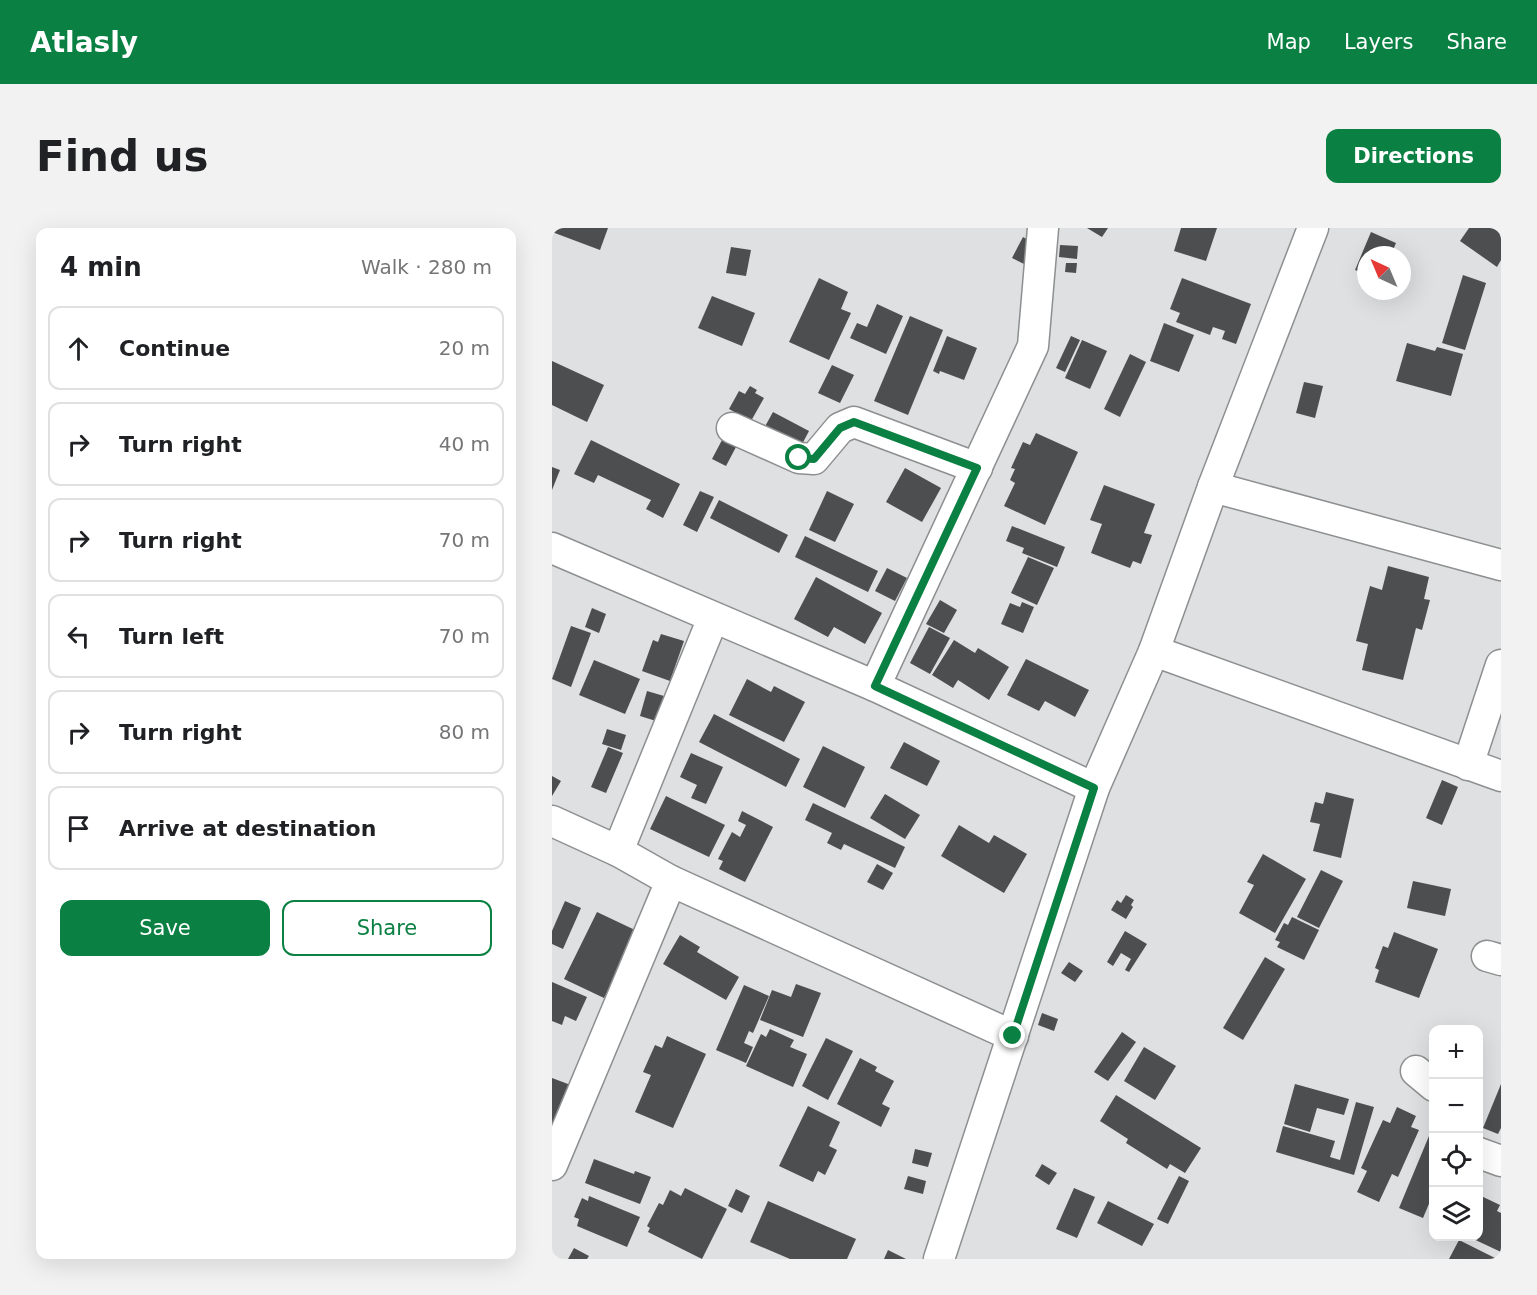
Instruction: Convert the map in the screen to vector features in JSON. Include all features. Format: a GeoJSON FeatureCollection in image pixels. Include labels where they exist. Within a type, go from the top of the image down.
{"type":"FeatureCollection","features":[{"type":"Feature","properties":{"kind":"street"},"geometry":{"type":"LineString","coordinates":[[875,686],[1033,346],[1043,228]]}},
{"type":"Feature","properties":{"kind":"street"},"geometry":{"type":"LineString","coordinates":[[939,1259],[1094,788],[1154,651],[1313,228]]}},
{"type":"Feature","properties":{"kind":"street"},"geometry":{"type":"LineString","coordinates":[[732,428],[799,458],[814,459],[840,428],[854,422],[977,468]]}},
{"type":"Feature","properties":{"kind":"street"},"geometry":{"type":"LineString","coordinates":[[1214,487],[1501,565]]}},
{"type":"Feature","properties":{"kind":"street"},"geometry":{"type":"LineString","coordinates":[[552,548],[875,686],[1094,788]]}},
{"type":"Feature","properties":{"kind":"street"},"geometry":{"type":"LineString","coordinates":[[618,851],[713,618]]}},
{"type":"Feature","properties":{"kind":"street"},"geometry":{"type":"LineString","coordinates":[[1154,651],[1501,776]]}},
{"type":"Feature","properties":{"kind":"street"},"geometry":{"type":"LineString","coordinates":[[1468,765],[1501,665]]}},
{"type":"Feature","properties":{"kind":"street"},"geometry":{"type":"LineString","coordinates":[[552,821],[618,851],[671,881],[1013,1036]]}},
{"type":"Feature","properties":{"kind":"street"},"geometry":{"type":"LineString","coordinates":[[552,1165],[671,881]]}},
{"type":"Feature","properties":{"kind":"street"},"geometry":{"type":"LineString","coordinates":[[1483,1154],[1501,1161]]}},
{"type":"Feature","properties":{"kind":"building"},"geometry":{"type":"Polygon","coordinates":[[[552,228],[608,228],[600,250],[552,232],[552,228]]]}},
{"type":"Feature","properties":{"kind":"building"},"geometry":{"type":"Polygon","coordinates":[[[1087,228],[1108,228],[1102,237],[1087,228]]]}},
{"type":"Feature","properties":{"kind":"building"},"geometry":{"type":"Polygon","coordinates":[[[1181,228],[1217,228],[1206,261],[1174,251],[1181,228]]]}},
{"type":"Feature","properties":{"kind":"building"},"geometry":{"type":"Polygon","coordinates":[[[1469,228],[1501,228],[1501,260],[1497,267],[1460,241],[1469,228]]]}},
{"type":"Feature","properties":{"kind":"building"},"geometry":{"type":"Polygon","coordinates":[[[1371,232],[1396,243],[1395,246],[1365,246],[1371,232]]]}},
{"type":"Feature","properties":{"kind":"building"},"geometry":{"type":"Polygon","coordinates":[[[1023,237],[1039,246],[1028,266],[1012,258],[1023,237]]]}},
{"type":"Feature","properties":{"kind":"building"},"geometry":{"type":"Polygon","coordinates":[[[1060,245],[1078,246],[1077,259],[1059,257],[1060,245]]]}},
{"type":"Feature","properties":{"kind":"building"},"geometry":{"type":"Polygon","coordinates":[[[731,247],[751,250],[746,276],[726,273],[731,247]]]}},
{"type":"Feature","properties":{"kind":"building"},"geometry":{"type":"Polygon","coordinates":[[[1066,263],[1077,263],[1076,273],[1065,272],[1066,263]]]}},
{"type":"Feature","properties":{"kind":"building"},"geometry":{"type":"Polygon","coordinates":[[[1463,275],[1486,283],[1465,350],[1442,343],[1463,275]]]}},
{"type":"Feature","properties":{"kind":"building"},"geometry":{"type":"Polygon","coordinates":[[[819,278],[848,292],[841,309],[851,313],[829,360],[789,342],[819,278]]]}},
{"type":"Feature","properties":{"kind":"building"},"geometry":{"type":"Polygon","coordinates":[[[1182,278],[1251,304],[1236,344],[1222,339],[1225,331],[1213,327],[1210,335],[1176,322],[1180,313],[1170,309],[1182,278]]]}},
{"type":"Feature","properties":{"kind":"building"},"geometry":{"type":"Polygon","coordinates":[[[712,296],[755,313],[742,346],[698,328],[712,296]]]}},
{"type":"Feature","properties":{"kind":"building"},"geometry":{"type":"Polygon","coordinates":[[[877,304],[903,316],[886,354],[850,338],[857,323],[867,327],[877,304]]]}},
{"type":"Feature","properties":{"kind":"building"},"geometry":{"type":"Polygon","coordinates":[[[910,316],[943,330],[908,415],[874,401],[910,316]]]}},
{"type":"Feature","properties":{"kind":"building"},"geometry":{"type":"Polygon","coordinates":[[[1164,323],[1194,335],[1179,372],[1150,361],[1164,323]]]}},
{"type":"Feature","properties":{"kind":"building"},"geometry":{"type":"Polygon","coordinates":[[[947,336],[977,348],[964,380],[940,371],[939,374],[933,371],[947,336]]]}},
{"type":"Feature","properties":{"kind":"building"},"geometry":{"type":"Polygon","coordinates":[[[1071,336],[1080,340],[1065,372],[1056,368],[1071,336]]]}},
{"type":"Feature","properties":{"kind":"building"},"geometry":{"type":"Polygon","coordinates":[[[1082,340],[1107,351],[1090,389],[1065,378],[1082,340]]]}},
{"type":"Feature","properties":{"kind":"building"},"geometry":{"type":"Polygon","coordinates":[[[1407,343],[1435,351],[1437,347],[1463,354],[1451,396],[1396,381],[1407,343]]]}},
{"type":"Feature","properties":{"kind":"building"},"geometry":{"type":"Polygon","coordinates":[[[1130,354],[1146,362],[1120,417],[1104,409],[1130,354]]]}},
{"type":"Feature","properties":{"kind":"building"},"geometry":{"type":"Polygon","coordinates":[[[552,361],[604,385],[587,422],[552,405],[552,361]]]}},
{"type":"Feature","properties":{"kind":"building"},"geometry":{"type":"Polygon","coordinates":[[[832,365],[854,375],[840,403],[818,393],[832,365]]]}},
{"type":"Feature","properties":{"kind":"building"},"geometry":{"type":"Polygon","coordinates":[[[1304,382],[1323,386],[1315,418],[1296,413],[1304,382]]]}},
{"type":"Feature","properties":{"kind":"building"},"geometry":{"type":"Polygon","coordinates":[[[750,386],[757,390],[755,393],[764,398],[751,421],[729,409],[739,391],[745,394],[750,386]]]}},
{"type":"Feature","properties":{"kind":"building"},"geometry":{"type":"Polygon","coordinates":[[[773,412],[809,431],[799,450],[763,430],[773,412]]]}},
{"type":"Feature","properties":{"kind":"building"},"geometry":{"type":"Polygon","coordinates":[[[1036,433],[1078,452],[1045,525],[1004,506],[1015,483],[1010,480],[1015,469],[1011,468],[1023,442],[1030,445],[1036,433]]]}},
{"type":"Feature","properties":{"kind":"building"},"geometry":{"type":"Polygon","coordinates":[[[591,440],[680,484],[663,518],[646,509],[651,500],[598,475],[594,483],[574,474],[591,440]]]}},
{"type":"Feature","properties":{"kind":"building"},"geometry":{"type":"Polygon","coordinates":[[[722,440],[736,447],[726,466],[712,459],[722,440]]]}},
{"type":"Feature","properties":{"kind":"building"},"geometry":{"type":"Polygon","coordinates":[[[552,467],[560,470],[552,490],[552,467]]]}},
{"type":"Feature","properties":{"kind":"building"},"geometry":{"type":"Polygon","coordinates":[[[905,468],[941,488],[922,522],[886,502],[905,468]]]}},
{"type":"Feature","properties":{"kind":"building"},"geometry":{"type":"Polygon","coordinates":[[[1104,485],[1155,504],[1144,533],[1152,535],[1141,564],[1133,561],[1130,568],[1091,553],[1102,524],[1090,520],[1104,485]]]}},
{"type":"Feature","properties":{"kind":"building"},"geometry":{"type":"Polygon","coordinates":[[[700,491],[714,497],[697,532],[683,525],[700,491]]]}},
{"type":"Feature","properties":{"kind":"building"},"geometry":{"type":"Polygon","coordinates":[[[827,491],[854,504],[835,542],[809,530],[827,491]]]}},
{"type":"Feature","properties":{"kind":"building"},"geometry":{"type":"Polygon","coordinates":[[[719,500],[788,535],[779,553],[710,518],[719,500]]]}},
{"type":"Feature","properties":{"kind":"building"},"geometry":{"type":"Polygon","coordinates":[[[1012,526],[1065,547],[1057,567],[1022,553],[1024,548],[1006,541],[1012,526]]]}},
{"type":"Feature","properties":{"kind":"building"},"geometry":{"type":"Polygon","coordinates":[[[805,536],[878,571],[868,592],[795,557],[805,536]]]}},
{"type":"Feature","properties":{"kind":"building"},"geometry":{"type":"Polygon","coordinates":[[[1028,557],[1054,568],[1037,605],[1011,593],[1028,557]]]}},
{"type":"Feature","properties":{"kind":"building"},"geometry":{"type":"Polygon","coordinates":[[[1388,566],[1429,577],[1424,599],[1430,600],[1422,630],[1416,628],[1403,680],[1362,670],[1368,644],[1356,641],[1370,586],[1382,590],[1388,566]]]}},
{"type":"Feature","properties":{"kind":"building"},"geometry":{"type":"Polygon","coordinates":[[[887,568],[907,578],[895,601],[875,591],[887,568]]]}},
{"type":"Feature","properties":{"kind":"building"},"geometry":{"type":"Polygon","coordinates":[[[816,577],[882,613],[865,644],[834,627],[828,637],[794,619],[816,577]]]}},
{"type":"Feature","properties":{"kind":"building"},"geometry":{"type":"Polygon","coordinates":[[[940,600],[957,610],[944,633],[926,624],[940,600]]]}},
{"type":"Feature","properties":{"kind":"building"},"geometry":{"type":"Polygon","coordinates":[[[1022,602],[1034,607],[1023,633],[1001,624],[1010,603],[1020,607],[1022,602]]]}},
{"type":"Feature","properties":{"kind":"building"},"geometry":{"type":"Polygon","coordinates":[[[592,608],[606,614],[599,633],[585,627],[592,608]]]}},
{"type":"Feature","properties":{"kind":"building"},"geometry":{"type":"Polygon","coordinates":[[[571,626],[591,633],[571,687],[552,679],[571,626]]]}},
{"type":"Feature","properties":{"kind":"building"},"geometry":{"type":"Polygon","coordinates":[[[929,627],[950,638],[930,674],[910,663],[929,627]]]}},
{"type":"Feature","properties":{"kind":"building"},"geometry":{"type":"Polygon","coordinates":[[[661,634],[684,641],[670,681],[642,671],[653,640],[658,642],[661,634]]]}},
{"type":"Feature","properties":{"kind":"building"},"geometry":{"type":"Polygon","coordinates":[[[954,640],[975,653],[978,648],[1009,667],[989,700],[958,680],[953,688],[932,675],[954,640]]]}},
{"type":"Feature","properties":{"kind":"building"},"geometry":{"type":"Polygon","coordinates":[[[1026,659],[1089,690],[1075,717],[1045,701],[1039,711],[1007,695],[1026,659]]]}},
{"type":"Feature","properties":{"kind":"building"},"geometry":{"type":"Polygon","coordinates":[[[594,660],[640,679],[625,714],[579,695],[594,660]]]}},
{"type":"Feature","properties":{"kind":"building"},"geometry":{"type":"Polygon","coordinates":[[[747,679],[771,692],[774,686],[805,702],[784,742],[729,715],[747,679]]]}},
{"type":"Feature","properties":{"kind":"building"},"geometry":{"type":"Polygon","coordinates":[[[647,691],[664,696],[656,721],[640,716],[647,691]]]}},
{"type":"Feature","properties":{"kind":"building"},"geometry":{"type":"Polygon","coordinates":[[[714,714],[800,759],[786,787],[699,742],[714,714]]]}},
{"type":"Feature","properties":{"kind":"building"},"geometry":{"type":"Polygon","coordinates":[[[607,729],[626,735],[621,750],[602,744],[607,729]]]}},
{"type":"Feature","properties":{"kind":"building"},"geometry":{"type":"Polygon","coordinates":[[[904,742],[940,761],[927,786],[890,768],[904,742]]]}},
{"type":"Feature","properties":{"kind":"building"},"geometry":{"type":"Polygon","coordinates":[[[823,746],[865,767],[845,808],[803,787],[823,746]]]}},
{"type":"Feature","properties":{"kind":"building"},"geometry":{"type":"Polygon","coordinates":[[[608,747],[623,753],[606,793],[591,787],[608,747]]]}},
{"type":"Feature","properties":{"kind":"building"},"geometry":{"type":"Polygon","coordinates":[[[691,753],[723,767],[706,804],[691,798],[697,785],[680,777],[691,753]]]}},
{"type":"Feature","properties":{"kind":"building"},"geometry":{"type":"Polygon","coordinates":[[[552,776],[561,781],[552,796],[552,776]]]}},
{"type":"Feature","properties":{"kind":"building"},"geometry":{"type":"Polygon","coordinates":[[[1442,780],[1458,787],[1442,825],[1426,818],[1442,780]]]}},
{"type":"Feature","properties":{"kind":"building"},"geometry":{"type":"Polygon","coordinates":[[[1326,792],[1354,799],[1341,858],[1313,851],[1320,824],[1310,822],[1315,802],[1323,804],[1326,792]]]}},
{"type":"Feature","properties":{"kind":"building"},"geometry":{"type":"Polygon","coordinates":[[[885,794],[920,815],[905,839],[870,818],[885,794]]]}},
{"type":"Feature","properties":{"kind":"building"},"geometry":{"type":"Polygon","coordinates":[[[666,796],[725,825],[709,857],[650,829],[666,796]]]}},
{"type":"Feature","properties":{"kind":"building"},"geometry":{"type":"Polygon","coordinates":[[[813,803],[905,847],[895,868],[844,844],[841,850],[827,843],[832,833],[805,820],[813,803]]]}},
{"type":"Feature","properties":{"kind":"building"},"geometry":{"type":"Polygon","coordinates":[[[742,811],[773,827],[745,882],[719,869],[723,861],[718,859],[732,832],[740,837],[746,825],[738,821],[742,811]]]}},
{"type":"Feature","properties":{"kind":"building"},"geometry":{"type":"Polygon","coordinates":[[[959,825],[989,843],[994,835],[1027,854],[1004,893],[941,856],[959,825]]]}},
{"type":"Feature","properties":{"kind":"building"},"geometry":{"type":"Polygon","coordinates":[[[1263,854],[1306,879],[1275,933],[1239,913],[1254,885],[1247,882],[1263,854]]]}},
{"type":"Feature","properties":{"kind":"building"},"geometry":{"type":"Polygon","coordinates":[[[877,864],[893,873],[883,890],[867,882],[877,864]]]}},
{"type":"Feature","properties":{"kind":"building"},"geometry":{"type":"Polygon","coordinates":[[[1321,870],[1343,881],[1319,928],[1297,917],[1321,870]]]}},
{"type":"Feature","properties":{"kind":"building"},"geometry":{"type":"Polygon","coordinates":[[[1413,881],[1451,889],[1445,916],[1407,908],[1413,881]]]}},
{"type":"Feature","properties":{"kind":"building"},"geometry":{"type":"Polygon","coordinates":[[[1126,895],[1134,900],[1126,919],[1111,910],[1117,900],[1121,903],[1126,895]]]}},
{"type":"Feature","properties":{"kind":"building"},"geometry":{"type":"Polygon","coordinates":[[[565,901],[581,908],[563,949],[552,944],[552,931],[565,901]]]}},
{"type":"Feature","properties":{"kind":"building"},"geometry":{"type":"Polygon","coordinates":[[[597,912],[635,930],[631,938],[635,940],[604,998],[564,979],[597,912]]]}},
{"type":"Feature","properties":{"kind":"building"},"geometry":{"type":"Polygon","coordinates":[[[1292,917],[1319,930],[1304,960],[1277,947],[1280,942],[1275,940],[1284,923],[1288,925],[1292,917]]]}},
{"type":"Feature","properties":{"kind":"building"},"geometry":{"type":"Polygon","coordinates":[[[1125,931],[1147,944],[1129,972],[1125,970],[1131,959],[1121,953],[1113,966],[1107,962],[1125,931]]]}},
{"type":"Feature","properties":{"kind":"building"},"geometry":{"type":"Polygon","coordinates":[[[1394,932],[1438,949],[1419,998],[1375,982],[1379,970],[1375,968],[1383,946],[1388,948],[1394,932]]]}},
{"type":"Feature","properties":{"kind":"building"},"geometry":{"type":"Polygon","coordinates":[[[680,935],[700,947],[697,952],[739,977],[726,1000],[663,964],[680,935]]]}},
{"type":"Feature","properties":{"kind":"building"},"geometry":{"type":"Polygon","coordinates":[[[1265,957],[1285,969],[1243,1040],[1223,1028],[1265,957]]]}},
{"type":"Feature","properties":{"kind":"building"},"geometry":{"type":"Polygon","coordinates":[[[1069,962],[1083,971],[1075,982],[1061,973],[1069,962]]]}},
{"type":"Feature","properties":{"kind":"building"},"geometry":{"type":"Polygon","coordinates":[[[552,982],[587,997],[576,1021],[565,1016],[562,1025],[552,1021],[552,982]]]}},
{"type":"Feature","properties":{"kind":"building"},"geometry":{"type":"Polygon","coordinates":[[[796,984],[821,993],[803,1037],[760,1020],[772,990],[791,997],[796,984]]]}},
{"type":"Feature","properties":{"kind":"building"},"geometry":{"type":"Polygon","coordinates":[[[744,985],[769,996],[753,1033],[749,1031],[744,1043],[753,1047],[746,1063],[716,1050],[744,985]]]}},
{"type":"Feature","properties":{"kind":"building"},"geometry":{"type":"Polygon","coordinates":[[[1042,1013],[1058,1019],[1054,1031],[1038,1025],[1042,1013]]]}},
{"type":"Feature","properties":{"kind":"building"},"geometry":{"type":"Polygon","coordinates":[[[770,1029],[794,1040],[790,1047],[807,1054],[793,1087],[746,1066],[761,1034],[766,1037],[770,1029]]]}},
{"type":"Feature","properties":{"kind":"building"},"geometry":{"type":"Polygon","coordinates":[[[1122,1032],[1136,1042],[1108,1081],[1094,1072],[1122,1032]]]}},
{"type":"Feature","properties":{"kind":"building"},"geometry":{"type":"Polygon","coordinates":[[[667,1036],[706,1054],[673,1128],[635,1112],[651,1075],[643,1072],[655,1045],[662,1048],[667,1036]]]}},
{"type":"Feature","properties":{"kind":"building"},"geometry":{"type":"Polygon","coordinates":[[[826,1038],[853,1051],[828,1100],[802,1086],[826,1038]]]}},
{"type":"Feature","properties":{"kind":"building"},"geometry":{"type":"Polygon","coordinates":[[[1144,1047],[1176,1066],[1155,1100],[1124,1081],[1144,1047]]]}},
{"type":"Feature","properties":{"kind":"building"},"geometry":{"type":"Polygon","coordinates":[[[860,1058],[877,1067],[875,1071],[894,1081],[882,1104],[890,1108],[881,1127],[837,1104],[860,1058]]]}},
{"type":"Feature","properties":{"kind":"building"},"geometry":{"type":"Polygon","coordinates":[[[552,1078],[576,1087],[560,1128],[552,1125],[552,1078]]]}},
{"type":"Feature","properties":{"kind":"building"},"geometry":{"type":"Polygon","coordinates":[[[1295,1084],[1349,1099],[1344,1115],[1317,1108],[1310,1132],[1284,1124],[1295,1084]]]}},
{"type":"Feature","properties":{"kind":"building"},"geometry":{"type":"Polygon","coordinates":[[[1501,1084],[1501,1128],[1498,1134],[1483,1128],[1501,1084]]]}},
{"type":"Feature","properties":{"kind":"building"},"geometry":{"type":"Polygon","coordinates":[[[1116,1095],[1201,1148],[1185,1173],[1170,1164],[1167,1169],[1126,1143],[1128,1139],[1100,1121],[1116,1095]]]}},
{"type":"Feature","properties":{"kind":"building"},"geometry":{"type":"Polygon","coordinates":[[[1356,1102],[1374,1107],[1354,1175],[1276,1152],[1283,1126],[1335,1141],[1330,1157],[1340,1160],[1356,1102]]]}},
{"type":"Feature","properties":{"kind":"building"},"geometry":{"type":"Polygon","coordinates":[[[808,1106],[840,1122],[829,1146],[837,1150],[825,1175],[818,1171],[813,1182],[779,1166],[808,1106]]]}},
{"type":"Feature","properties":{"kind":"building"},"geometry":{"type":"Polygon","coordinates":[[[1397,1107],[1416,1116],[1411,1127],[1419,1130],[1398,1177],[1392,1174],[1379,1202],[1357,1192],[1367,1171],[1361,1168],[1383,1120],[1390,1123],[1397,1107]]]}},
{"type":"Feature","properties":{"kind":"building"},"geometry":{"type":"Polygon","coordinates":[[[1429,1136],[1429,1204],[1423,1218],[1399,1208],[1429,1136]]]}},
{"type":"Feature","properties":{"kind":"building"},"geometry":{"type":"Polygon","coordinates":[[[915,1149],[932,1153],[928,1167],[912,1163],[915,1149]]]}},
{"type":"Feature","properties":{"kind":"building"},"geometry":{"type":"Polygon","coordinates":[[[594,1159],[634,1174],[635,1171],[651,1177],[640,1204],[585,1183],[594,1159]]]}},
{"type":"Feature","properties":{"kind":"building"},"geometry":{"type":"Polygon","coordinates":[[[1042,1164],[1057,1173],[1049,1185],[1035,1176],[1042,1164]]]}},
{"type":"Feature","properties":{"kind":"building"},"geometry":{"type":"Polygon","coordinates":[[[908,1176],[926,1181],[923,1194],[904,1189],[908,1176]]]}},
{"type":"Feature","properties":{"kind":"building"},"geometry":{"type":"Polygon","coordinates":[[[1179,1176],[1189,1181],[1168,1224],[1157,1219],[1179,1176]]]}},
{"type":"Feature","properties":{"kind":"building"},"geometry":{"type":"Polygon","coordinates":[[[685,1188],[727,1209],[702,1259],[648,1232],[650,1228],[647,1226],[659,1203],[663,1205],[670,1190],[681,1196],[685,1188]]]}},
{"type":"Feature","properties":{"kind":"building"},"geometry":{"type":"Polygon","coordinates":[[[1074,1188],[1095,1197],[1077,1238],[1056,1229],[1074,1188]]]}},
{"type":"Feature","properties":{"kind":"building"},"geometry":{"type":"Polygon","coordinates":[[[736,1189],[750,1196],[742,1213],[728,1206],[736,1189]]]}},
{"type":"Feature","properties":{"kind":"building"},"geometry":{"type":"Polygon","coordinates":[[[589,1196],[640,1217],[627,1247],[577,1226],[579,1219],[574,1217],[582,1198],[588,1201],[589,1196]]]}},
{"type":"Feature","properties":{"kind":"building"},"geometry":{"type":"Polygon","coordinates":[[[1483,1197],[1500,1205],[1497,1211],[1501,1213],[1501,1252],[1478,1241],[1483,1241],[1483,1197]]]}},
{"type":"Feature","properties":{"kind":"building"},"geometry":{"type":"Polygon","coordinates":[[[768,1201],[856,1239],[847,1259],[790,1259],[750,1242],[768,1201]]]}},
{"type":"Feature","properties":{"kind":"building"},"geometry":{"type":"Polygon","coordinates":[[[1108,1201],[1154,1224],[1142,1246],[1097,1223],[1108,1201]]]}},
{"type":"Feature","properties":{"kind":"building"},"geometry":{"type":"Polygon","coordinates":[[[1458,1241],[1461,1241],[1497,1259],[1449,1259],[1458,1241]]]}},
{"type":"Feature","properties":{"kind":"building"},"geometry":{"type":"Polygon","coordinates":[[[574,1248],[589,1256],[587,1259],[568,1259],[574,1248]]]}},
{"type":"Feature","properties":{"kind":"building"},"geometry":{"type":"Polygon","coordinates":[[[888,1250],[906,1259],[884,1259],[888,1250]]]}},
{"type":"Feature","properties":{"kind":"route"},"geometry":{"type":"LineString","coordinates":[[799,458],[814,459],[840,428],[854,422],[977,468],[875,686],[1094,788],[1013,1036]]}}]}
